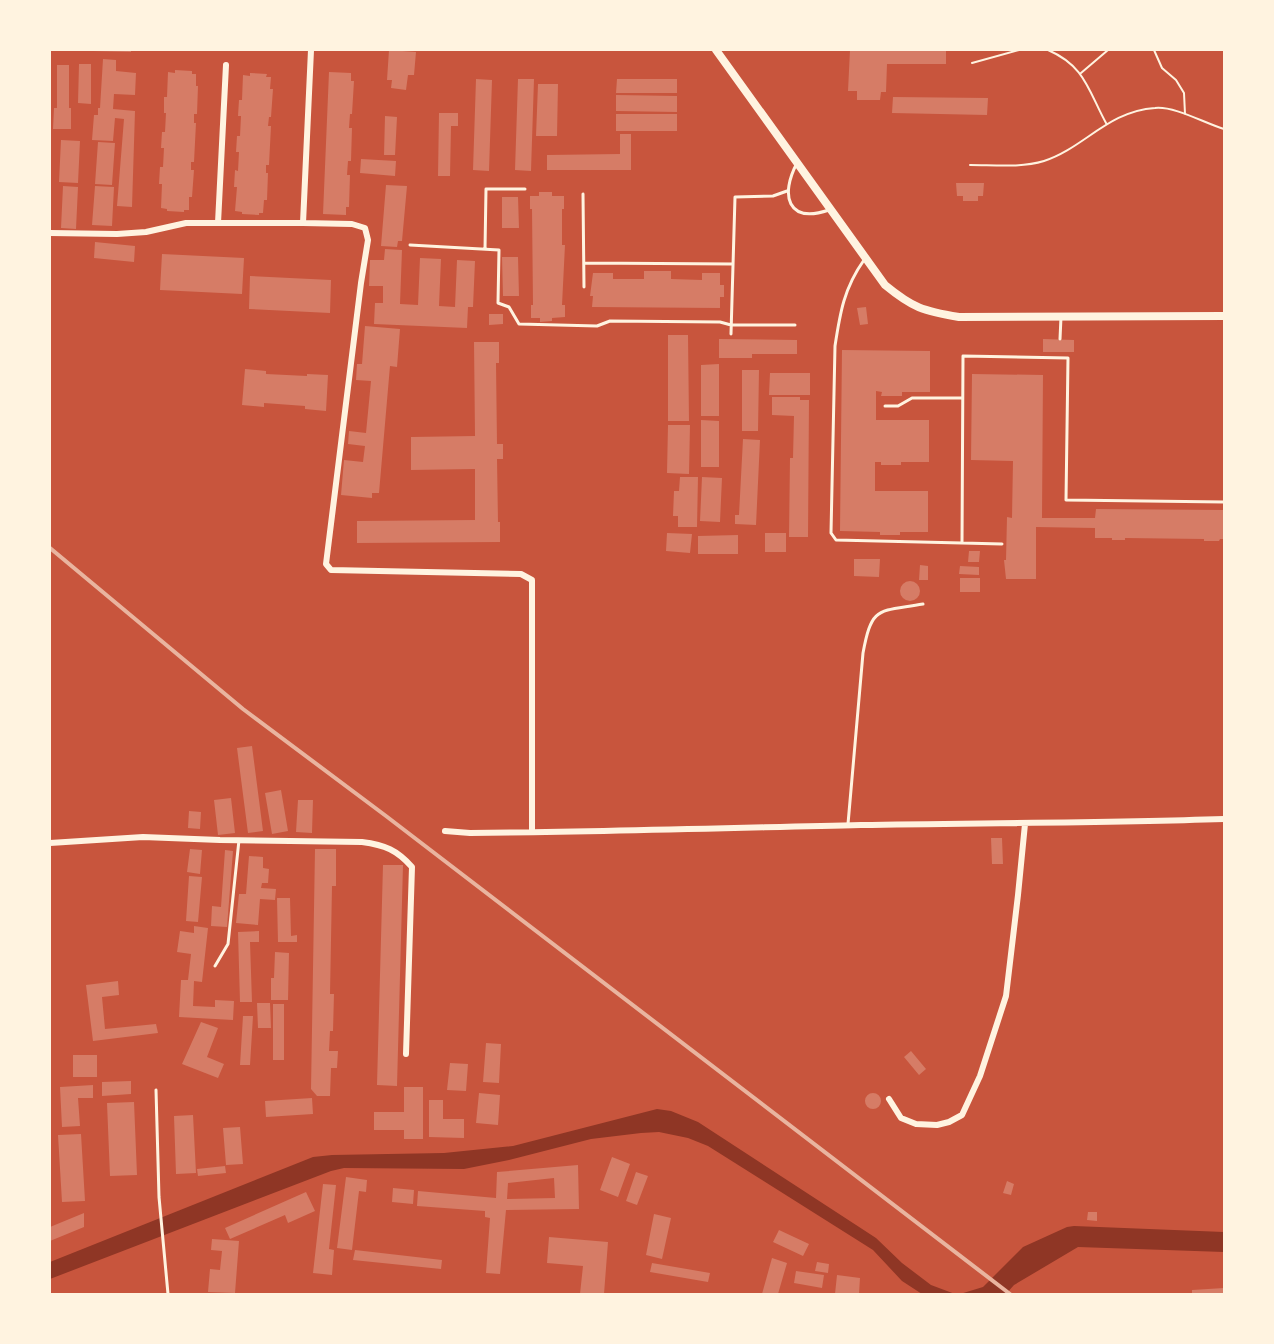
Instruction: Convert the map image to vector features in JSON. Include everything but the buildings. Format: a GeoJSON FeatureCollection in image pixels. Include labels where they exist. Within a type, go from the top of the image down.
{"type":"FeatureCollection","features":[{"type":"Feature","properties":{"kind":"street"},"geometry":{"type":"LineString","coordinates":[[303,223],[311,50]]}},
{"type":"Feature","properties":{"kind":"street"},"geometry":{"type":"LineString","coordinates":[[716,50],[885,285],[902,299],[924,311],[959,317],[1224,316]]}},
{"type":"Feature","properties":{"kind":"street"},"geometry":{"type":"LineString","coordinates":[[218,223],[226,65]]}},
{"type":"Feature","properties":{"kind":"street"},"geometry":{"type":"LineString","coordinates":[[50,233],[146,232],[186,223],[352,224],[365,228],[368,240],[326,564],[331,570],[521,574],[532,580],[532,832]]}},
{"type":"Feature","properties":{"kind":"street"},"geometry":{"type":"LineString","coordinates":[[445,831],[532,832],[1224,819]]}},
{"type":"Feature","properties":{"kind":"street"},"geometry":{"type":"LineString","coordinates":[[889,1099],[901,1118],[916,1124],[937,1125],[963,1114],[980,1076],[1006,996],[1025,824]]}},
{"type":"Feature","properties":{"kind":"street"},"geometry":{"type":"LineString","coordinates":[[50,843],[143,837],[362,842],[378,844],[400,853],[412,867],[406,1054]]}},
{"type":"Feature","properties":{"kind":"lane"},"geometry":{"type":"LineString","coordinates":[[797,163],[789,179],[787,191],[794,208],[803,214],[814,215],[831,210]]}},
{"type":"Feature","properties":{"kind":"lane"},"geometry":{"type":"LineString","coordinates":[[484,249],[486,189],[525,189]]}},
{"type":"Feature","properties":{"kind":"lane"},"geometry":{"type":"LineString","coordinates":[[731,334],[735,197],[773,196],[787,191]]}},
{"type":"Feature","properties":{"kind":"lane"},"geometry":{"type":"LineString","coordinates":[[583,195],[584,287]]}},
{"type":"Feature","properties":{"kind":"lane"},"geometry":{"type":"LineString","coordinates":[[410,245],[499,250],[498,303],[509,307],[519,324],[597,326],[610,321],[621,321],[720,322],[731,325],[795,326]]}},
{"type":"Feature","properties":{"kind":"lane"},"geometry":{"type":"LineString","coordinates":[[866,258],[851,279],[839,317],[835,346],[831,533],[836,540],[1002,544]]}},
{"type":"Feature","properties":{"kind":"lane"},"geometry":{"type":"LineString","coordinates":[[584,263],[733,264]]}},
{"type":"Feature","properties":{"kind":"lane"},"geometry":{"type":"LineString","coordinates":[[1060,339],[1061,317]]}},
{"type":"Feature","properties":{"kind":"lane"},"geometry":{"type":"LineString","coordinates":[[1060,352],[1060,358]]}},
{"type":"Feature","properties":{"kind":"lane"},"geometry":{"type":"LineString","coordinates":[[962,543],[963,356],[1068,358],[1066,500],[1224,502]]}},
{"type":"Feature","properties":{"kind":"lane"},"geometry":{"type":"LineString","coordinates":[[885,406],[898,406],[912,398],[962,398]]}},
{"type":"Feature","properties":{"kind":"lane"},"geometry":{"type":"LineString","coordinates":[[848,825],[863,653],[868,629],[874,617],[884,611],[923,604]]}},
{"type":"Feature","properties":{"kind":"lane"},"geometry":{"type":"LineString","coordinates":[[215,966],[228,944],[238,840]]}},
{"type":"Feature","properties":{"kind":"lane"},"geometry":{"type":"LineString","coordinates":[[156,1090],[161,1215],[168,1294]]}},
{"type":"Feature","properties":{"kind":"path"},"geometry":{"type":"LineString","coordinates":[[972,63],[1019,50]]}},
{"type":"Feature","properties":{"kind":"path"},"geometry":{"type":"LineString","coordinates":[[1048,50],[1062,56],[1081,73],[1106,123]]}},
{"type":"Feature","properties":{"kind":"path"},"geometry":{"type":"LineString","coordinates":[[1081,73],[1108,50]]}},
{"type":"Feature","properties":{"kind":"path"},"geometry":{"type":"LineString","coordinates":[[1154,50],[1162,68],[1176,80],[1184,93],[1185,114]]}},
{"type":"Feature","properties":{"kind":"path"},"geometry":{"type":"LineString","coordinates":[[970,165],[1043,161],[1066,150],[1106,123],[1130,113],[1156,107],[1185,114],[1224,129]]}},
{"type":"Feature","properties":{"kind":"shaded area"},"geometry":{"type":"Polygon","coordinates":[[[657,1109],[671,1111],[698,1122],[876,1238],[902,1263],[931,1285],[955,1294],[922,1294],[902,1281],[873,1250],[708,1146],[688,1138],[659,1132],[591,1139],[464,1169],[344,1168],[331,1171],[50,1279],[50,1262],[313,1157],[444,1153],[513,1146],[657,1109]]]}},
{"type":"Feature","properties":{"kind":"shaded area"},"geometry":{"type":"Polygon","coordinates":[[[1074,1226],[1224,1232],[1224,1252],[1078,1247],[1014,1285],[1006,1294],[960,1294],[983,1287],[1023,1247],[1074,1226]]]}},
{"type":"Feature","properties":{"kind":"railway"},"geometry":{"type":"LineString","coordinates":[[50,548],[243,709],[1010,1294]]}}]}
